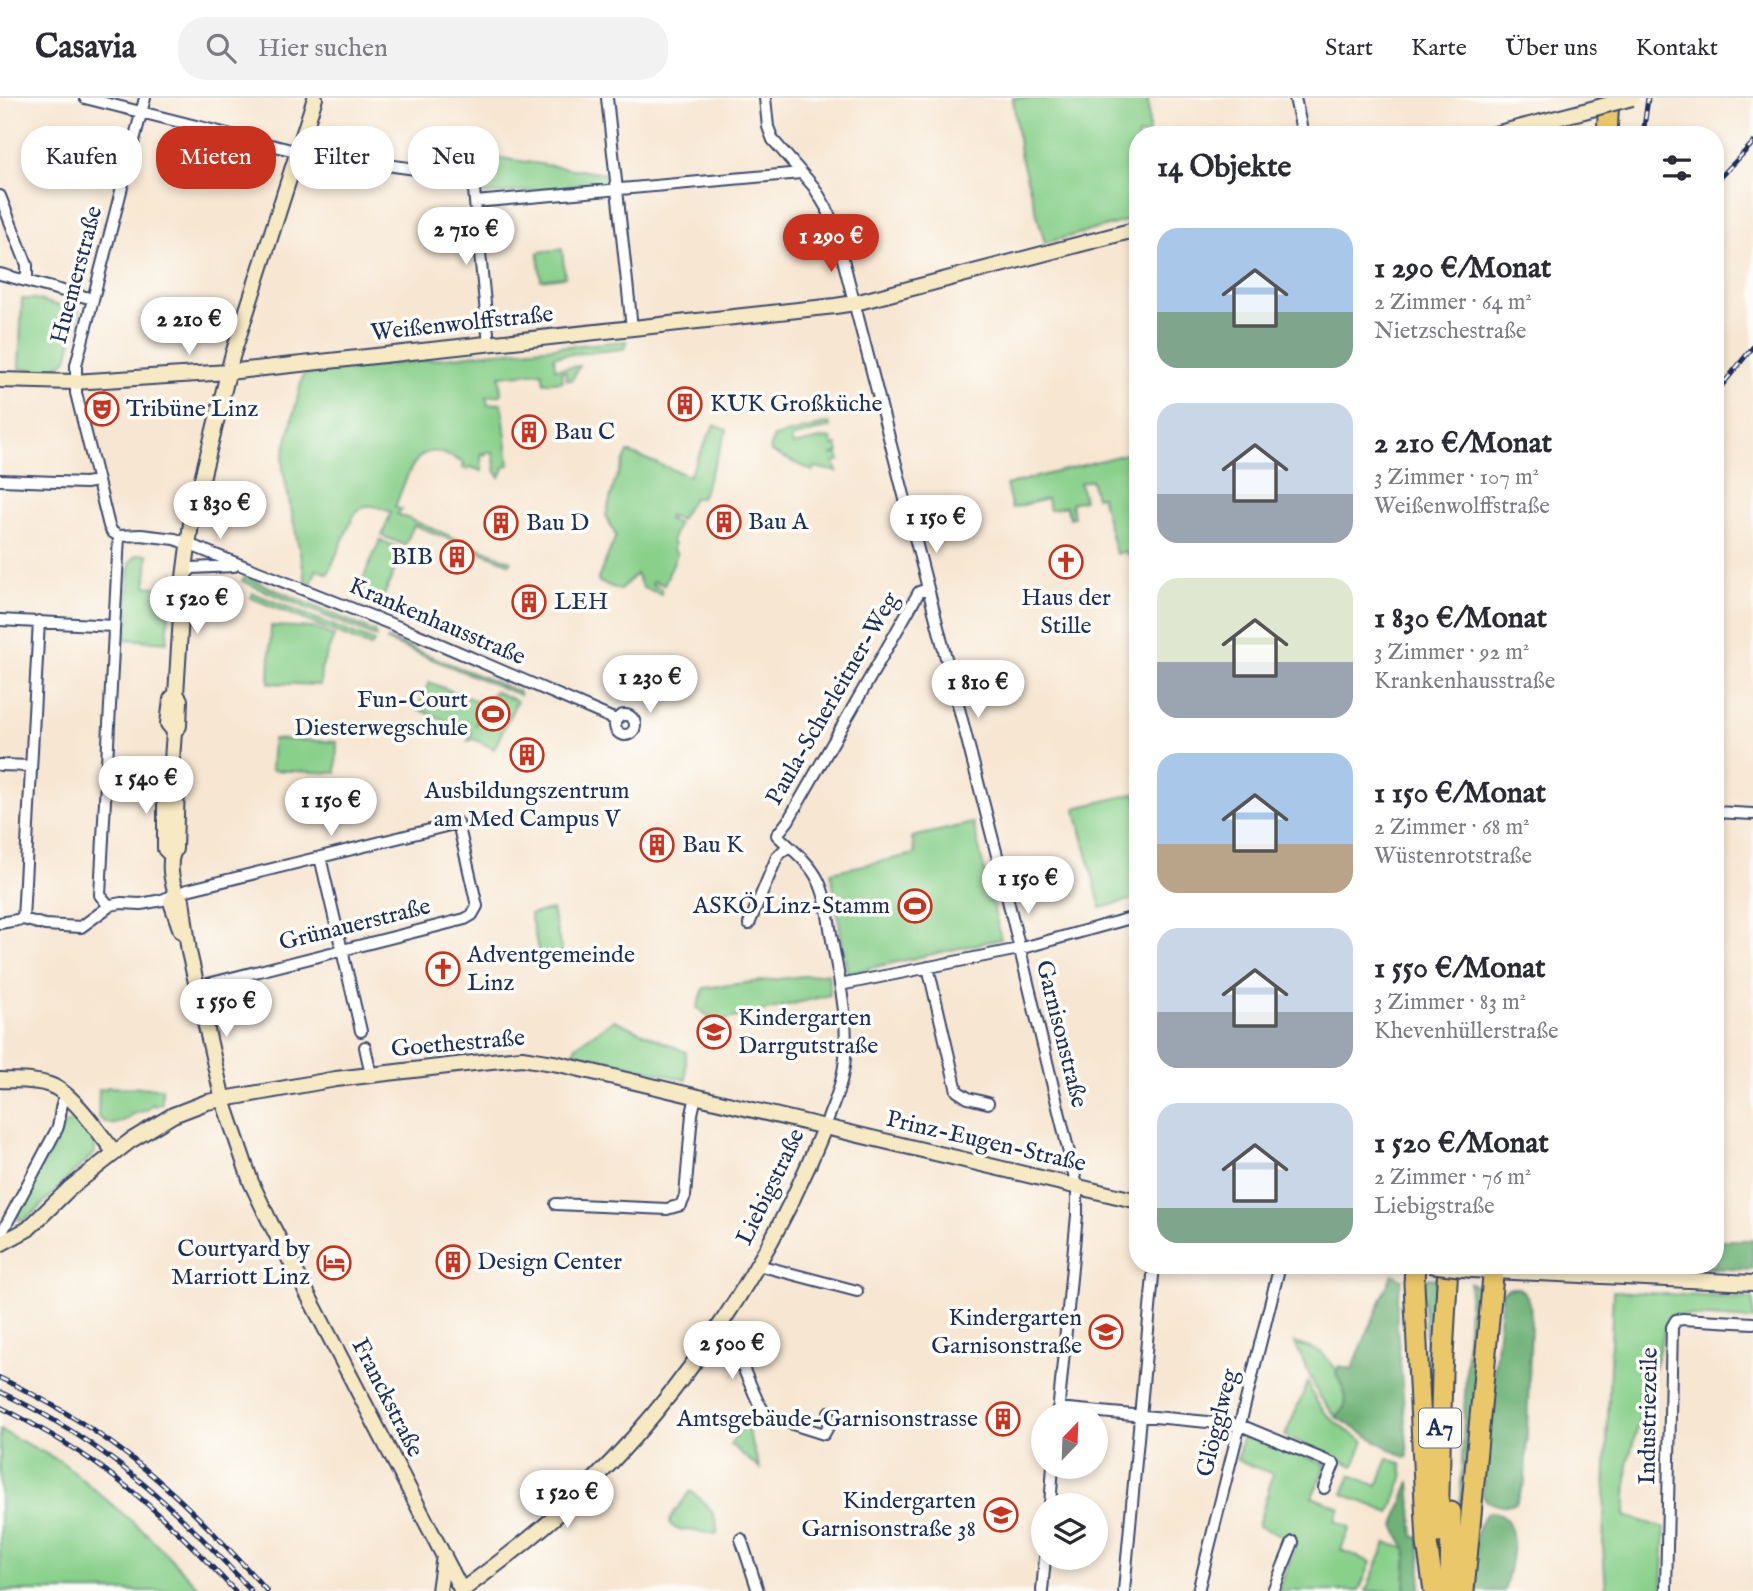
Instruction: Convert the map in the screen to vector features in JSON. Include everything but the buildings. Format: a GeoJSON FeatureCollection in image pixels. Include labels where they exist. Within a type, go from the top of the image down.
{"type":"FeatureCollection","features":[{"type":"Feature","properties":{"kind":"highway"},"geometry":{"type":"LineString","coordinates":[[1608,126],[1609,98]]}},
{"type":"Feature","properties":{"kind":"highway"},"geometry":{"type":"LineString","coordinates":[[1590,104],[1593,126]]}},
{"type":"Feature","properties":{"kind":"highway"},"geometry":{"type":"LineString","coordinates":[[1415,1274],[1427,1543],[1436,1591]]}},
{"type":"Feature","properties":{"kind":"highway","name":"A7"},"geometry":{"type":"LineString","coordinates":[[1436,1591],[1441,1373],[1447,1274]]}},
{"type":"Feature","properties":{"kind":"highway","name":"A7"},"geometry":{"type":"LineString","coordinates":[[1450,1591],[1454,1373],[1465,1274]]}},
{"type":"Feature","properties":{"kind":"highway"},"geometry":{"type":"LineString","coordinates":[[1464,1591],[1493,1274]]}},
{"type":"Feature","properties":{"kind":"main road","name":"Franckstraße"},"geometry":{"type":"LineString","coordinates":[[305,126],[315,98]]}},
{"type":"Feature","properties":{"kind":"main road"},"geometry":{"type":"LineString","coordinates":[[1520,126],[1590,104],[1632,98]]}},
{"type":"Feature","properties":{"kind":"main road","name":"Franckstraße"},"geometry":{"type":"LineString","coordinates":[[290,173],[228,372],[191,523],[184,576],[176,694],[180,700],[179,726],[174,731],[171,775],[165,783],[165,849],[171,855],[176,894],[182,900],[196,987],[223,1100],[251,1182],[462,1591]]}},
{"type":"Feature","properties":{"kind":"main road","name":"Weißenwolffstraße"},"geometry":{"type":"LineString","coordinates":[[0,380],[74,382],[228,372],[855,303],[1129,231]]}},
{"type":"Feature","properties":{"kind":"main road","name":"Goethestraße"},"geometry":{"type":"LineString","coordinates":[[0,1244],[28,1229],[70,1188],[115,1153],[173,1115],[206,1102],[371,1074],[522,1058],[559,1063],[824,1128]]}},
{"type":"Feature","properties":{"kind":"main road"},"geometry":{"type":"LineString","coordinates":[[0,1080],[48,1084],[66,1095],[115,1153]]}},
{"type":"Feature","properties":{"kind":"main road","name":"Prinz-Eugen-Straße"},"geometry":{"type":"LineString","coordinates":[[824,1128],[1129,1199]]}},
{"type":"Feature","properties":{"kind":"main road","name":"Liebigstraße"},"geometry":{"type":"LineString","coordinates":[[462,1591],[512,1554],[558,1514],[596,1477],[659,1406],[710,1340],[758,1265],[799,1188],[824,1128]]}},
{"type":"Feature","properties":{"kind":"main road"},"geometry":{"type":"LineString","coordinates":[[1540,1274],[1753,1283]]}},
{"type":"Feature","properties":{"kind":"main road"},"geometry":{"type":"LineString","coordinates":[[439,1591],[444,1555]]}},
{"type":"Feature","properties":{"kind":"street"},"geometry":{"type":"LineString","coordinates":[[85,98],[290,149]]}},
{"type":"Feature","properties":{"kind":"street","name":"Huemerstraße"},"geometry":{"type":"LineString","coordinates":[[74,382],[76,365],[145,98]]}},
{"type":"Feature","properties":{"kind":"street"},"geometry":{"type":"LineString","coordinates":[[607,98],[632,328]]}},
{"type":"Feature","properties":{"kind":"street","name":"Garnisonstraße"},"geometry":{"type":"LineString","coordinates":[[765,98],[768,127],[773,140],[814,187],[832,220],[928,589],[1077,1186],[1077,1215],[1059,1402]]}},
{"type":"Feature","properties":{"kind":"street"},"geometry":{"type":"LineString","coordinates":[[1295,98],[1301,126]]}},
{"type":"Feature","properties":{"kind":"street"},"geometry":{"type":"LineString","coordinates":[[394,165],[459,175],[469,179],[474,189],[489,344]]}},
{"type":"Feature","properties":{"kind":"street"},"geometry":{"type":"LineString","coordinates":[[475,202],[801,173]]}},
{"type":"Feature","properties":{"kind":"street"},"geometry":{"type":"LineString","coordinates":[[0,197],[27,265],[27,280]]}},
{"type":"Feature","properties":{"kind":"street"},"geometry":{"type":"LineString","coordinates":[[0,274],[93,299]]}},
{"type":"Feature","properties":{"kind":"street"},"geometry":{"type":"LineString","coordinates":[[74,382],[109,526],[119,536],[100,895],[109,906]]}},
{"type":"Feature","properties":{"kind":"street"},"geometry":{"type":"LineString","coordinates":[[0,480],[85,483],[96,481]]}},
{"type":"Feature","properties":{"kind":"street","name":"Krankenhausstraße"},"geometry":{"type":"LineString","coordinates":[[119,536],[169,538],[188,544],[414,633],[616,720]]}},
{"type":"Feature","properties":{"kind":"street","name":"Krankenhausstraße"},"geometry":{"type":"LineString","coordinates":[[184,576],[192,568],[240,566]]}},
{"type":"Feature","properties":{"kind":"street","name":"Paula-Scherleitner-Weg"},"geometry":{"type":"LineString","coordinates":[[788,846],[777,835],[788,821],[919,592],[928,589]]}},
{"type":"Feature","properties":{"kind":"street"},"geometry":{"type":"LineString","coordinates":[[0,620],[114,626]]}},
{"type":"Feature","properties":{"kind":"street"},"geometry":{"type":"LineString","coordinates":[[23,919],[39,621]]}},
{"type":"Feature","properties":{"kind":"street"},"geometry":{"type":"LineString","coordinates":[[0,765],[31,766]]}},
{"type":"Feature","properties":{"kind":"street"},"geometry":{"type":"LineString","coordinates":[[1724,812],[1753,814]]}},
{"type":"Feature","properties":{"kind":"street","name":"Grünauerstraße"},"geometry":{"type":"LineString","coordinates":[[196,987],[465,919],[472,915],[477,906],[458,823],[320,857]]}},
{"type":"Feature","properties":{"kind":"street"},"geometry":{"type":"LineString","coordinates":[[749,924],[777,857],[788,846],[811,869],[821,887],[840,985],[845,1033],[844,1063],[837,1094],[824,1128]]}},
{"type":"Feature","properties":{"kind":"street"},"geometry":{"type":"LineString","coordinates":[[0,923],[23,919],[45,925],[81,927],[109,906],[121,903],[141,904],[320,857],[360,1028]]}},
{"type":"Feature","properties":{"kind":"street"},"geometry":{"type":"LineString","coordinates":[[840,985],[1019,949],[1129,918]]}},
{"type":"Feature","properties":{"kind":"street"},"geometry":{"type":"LineString","coordinates":[[928,967],[957,1091],[968,1098],[988,1103]]}},
{"type":"Feature","properties":{"kind":"street"},"geometry":{"type":"LineString","coordinates":[[365,1047],[371,1074]]}},
{"type":"Feature","properties":{"kind":"street"},"geometry":{"type":"LineString","coordinates":[[0,1236],[60,1116],[66,1095]]}},
{"type":"Feature","properties":{"kind":"street"},"geometry":{"type":"LineString","coordinates":[[556,1204],[667,1209],[681,1205],[685,1196],[696,1096]]}},
{"type":"Feature","properties":{"kind":"street"},"geometry":{"type":"LineString","coordinates":[[60,1116],[70,1118],[80,1111]]}},
{"type":"Feature","properties":{"kind":"street","name":"Liebigstraße"},"geometry":{"type":"LineString","coordinates":[[758,1265],[856,1291]]}},
{"type":"Feature","properties":{"kind":"street"},"geometry":{"type":"LineString","coordinates":[[1125,1591],[1153,1274]]}},
{"type":"Feature","properties":{"kind":"street","name":"Glögglweg"},"geometry":{"type":"LineString","coordinates":[[1198,1591],[1278,1274]]}},
{"type":"Feature","properties":{"kind":"street","name":"Industriezeile"},"geometry":{"type":"LineString","coordinates":[[1667,1591],[1672,1327],[1676,1320],[1683,1319],[1753,1323]]}},
{"type":"Feature","properties":{"kind":"street"},"geometry":{"type":"LineString","coordinates":[[710,1340],[743,1368],[764,1412],[772,1419],[821,1434],[827,1432],[829,1412]]}},
{"type":"Feature","properties":{"kind":"street"},"geometry":{"type":"LineString","coordinates":[[1108,1414],[1240,1425],[1334,1464],[1324,1488]]}},
{"type":"Feature","properties":{"kind":"street"},"geometry":{"type":"LineString","coordinates":[[741,1539],[758,1591]]}},
{"type":"Feature","properties":{"kind":"street"},"geometry":{"type":"LineString","coordinates":[[1273,1591],[1293,1542]]}},
{"type":"Feature","properties":{"kind":"street"},"geometry":{"type":"LineString","coordinates":[[1042,1591],[1044,1570]]}},
{"type":"Feature","properties":{"kind":"green space"},"geometry":{"type":"Polygon","coordinates":[[[1013,98],[1148,98],[1149,126],[1129,126],[1129,220],[1045,243],[1020,154],[1013,98]]]}},
{"type":"Feature","properties":{"kind":"green space"},"geometry":{"type":"Polygon","coordinates":[[[499,158],[605,174],[607,183],[483,195],[479,190],[499,189],[499,158]]]}},
{"type":"Feature","properties":{"kind":"green space"},"geometry":{"type":"Polygon","coordinates":[[[562,249],[565,277],[541,280],[538,252],[562,249]]]}},
{"type":"Feature","properties":{"kind":"green space"},"geometry":{"type":"Polygon","coordinates":[[[22,299],[34,299],[79,311],[68,356],[64,362],[47,369],[19,369],[22,299]]]}},
{"type":"Feature","properties":{"kind":"green space"},"geometry":{"type":"Polygon","coordinates":[[[627,341],[623,349],[554,356],[555,369],[579,366],[572,380],[567,380],[565,371],[561,372],[563,381],[544,383],[542,372],[500,376],[501,395],[486,397],[488,405],[502,403],[509,465],[505,466],[500,477],[496,472],[493,452],[486,452],[486,455],[481,453],[482,471],[463,468],[464,463],[448,455],[428,452],[415,462],[405,480],[395,507],[402,510],[397,514],[511,561],[510,564],[414,525],[405,545],[382,536],[391,512],[365,506],[353,517],[328,574],[317,569],[311,584],[306,582],[283,471],[283,458],[303,375],[487,353],[627,341]]]}},
{"type":"Feature","properties":{"kind":"green space"},"geometry":{"type":"Polygon","coordinates":[[[829,423],[830,427],[791,438],[793,445],[831,439],[839,452],[831,455],[838,454],[840,460],[834,462],[837,472],[815,467],[813,471],[771,452],[770,446],[774,437],[829,423]]]}},
{"type":"Feature","properties":{"kind":"green space"},"geometry":{"type":"Polygon","coordinates":[[[714,425],[727,430],[701,498],[693,498],[680,520],[669,516],[668,519],[678,524],[671,542],[677,554],[664,585],[654,581],[652,584],[662,589],[661,594],[643,588],[636,574],[620,590],[599,582],[616,536],[606,516],[614,484],[628,452],[689,476],[714,425]]]}},
{"type":"Feature","properties":{"kind":"green space"},"geometry":{"type":"Polygon","coordinates":[[[1129,453],[1129,555],[1126,551],[1116,554],[1101,496],[1096,497],[1091,480],[1080,483],[1084,500],[1071,503],[1074,517],[1070,518],[1066,506],[1050,510],[1047,499],[1012,508],[1006,485],[1129,453]]]}},
{"type":"Feature","properties":{"kind":"green space"},"geometry":{"type":"Polygon","coordinates":[[[380,540],[403,550],[380,605],[356,595],[380,540]]]}},
{"type":"Feature","properties":{"kind":"green space"},"geometry":{"type":"Polygon","coordinates":[[[148,554],[146,586],[170,589],[167,642],[124,639],[130,562],[137,555],[148,554]]]}},
{"type":"Feature","properties":{"kind":"green space"},"geometry":{"type":"Polygon","coordinates":[[[245,577],[375,632],[376,637],[242,581],[245,577]]]}},
{"type":"Feature","properties":{"kind":"green space"},"geometry":{"type":"Polygon","coordinates":[[[253,593],[374,642],[371,647],[251,598],[253,593]]]}},
{"type":"Feature","properties":{"kind":"green space"},"geometry":{"type":"Polygon","coordinates":[[[271,626],[314,628],[334,636],[321,669],[320,685],[269,683],[271,626]]]}},
{"type":"Feature","properties":{"kind":"green space"},"geometry":{"type":"Polygon","coordinates":[[[388,639],[518,691],[520,695],[387,641],[388,639]]]}},
{"type":"Feature","properties":{"kind":"green space"},"geometry":{"type":"Polygon","coordinates":[[[429,682],[484,704],[475,726],[494,691],[517,701],[494,749],[474,739],[468,741],[472,732],[418,709],[429,682]]]}},
{"type":"Feature","properties":{"kind":"green space"},"geometry":{"type":"Polygon","coordinates":[[[273,739],[337,742],[336,773],[271,770],[273,739]]]}},
{"type":"Feature","properties":{"kind":"green space"},"geometry":{"type":"Polygon","coordinates":[[[1129,795],[1129,900],[1101,908],[1075,808],[1129,795]]]}},
{"type":"Feature","properties":{"kind":"green space","name":"ASKÖ Linz-Stamm"},"geometry":{"type":"Polygon","coordinates":[[[973,823],[1001,939],[847,973],[831,872],[915,854],[912,837],[973,823]]]}},
{"type":"Feature","properties":{"kind":"green space"},"geometry":{"type":"Polygon","coordinates":[[[552,910],[562,953],[540,958],[530,914],[552,910]]]}},
{"type":"Feature","properties":{"kind":"green space"},"geometry":{"type":"Polygon","coordinates":[[[828,973],[830,995],[708,1024],[709,1017],[697,1008],[704,988],[828,973]]]}},
{"type":"Feature","properties":{"kind":"green space"},"geometry":{"type":"Polygon","coordinates":[[[614,1020],[686,1052],[686,1080],[574,1052],[576,1046],[614,1020]]]}},
{"type":"Feature","properties":{"kind":"green space"},"geometry":{"type":"Polygon","coordinates":[[[162,1088],[162,1103],[155,1106],[153,1104],[149,1109],[118,1123],[107,1123],[98,1117],[99,1089],[162,1088]]]}},
{"type":"Feature","properties":{"kind":"green space"},"geometry":{"type":"Polygon","coordinates":[[[77,1122],[95,1144],[95,1153],[37,1210],[22,1221],[19,1220],[17,1215],[64,1124],[77,1122]]]}},
{"type":"Feature","properties":{"kind":"green space"},"geometry":{"type":"Polygon","coordinates":[[[1724,1240],[1753,1240],[1753,1270],[1724,1269],[1724,1240]]]}},
{"type":"Feature","properties":{"kind":"green space"},"geometry":{"type":"Polygon","coordinates":[[[1392,1274],[1402,1279],[1397,1299],[1397,1325],[1408,1456],[1406,1458],[1336,1417],[1346,1402],[1336,1374],[1339,1366],[1352,1369],[1392,1274]]]}},
{"type":"Feature","properties":{"kind":"green space"},"geometry":{"type":"Polygon","coordinates":[[[1430,1278],[1436,1279],[1431,1436],[1422,1282],[1430,1278]]]}},
{"type":"Feature","properties":{"kind":"green space"},"geometry":{"type":"Polygon","coordinates":[[[1470,1283],[1483,1289],[1456,1591],[1470,1283]]]}},
{"type":"Feature","properties":{"kind":"green space"},"geometry":{"type":"Polygon","coordinates":[[[1509,1288],[1518,1288],[1526,1295],[1530,1304],[1531,1325],[1525,1482],[1516,1503],[1501,1506],[1486,1501],[1482,1493],[1502,1292],[1509,1288]]]}},
{"type":"Feature","properties":{"kind":"green space"},"geometry":{"type":"Polygon","coordinates":[[[1613,1291],[1753,1299],[1753,1320],[1678,1315],[1673,1316],[1666,1325],[1628,1461],[1625,1516],[1665,1528],[1662,1591],[1606,1591],[1603,1545],[1613,1291]]]}},
{"type":"Feature","properties":{"kind":"green space"},"geometry":{"type":"Polygon","coordinates":[[[1295,1343],[1321,1352],[1337,1370],[1346,1402],[1336,1417],[1319,1396],[1295,1343]]]}},
{"type":"Feature","properties":{"kind":"green space"},"geometry":{"type":"Polygon","coordinates":[[[1308,1382],[1317,1402],[1330,1418],[1364,1441],[1354,1466],[1285,1436],[1308,1382]]]}},
{"type":"Feature","properties":{"kind":"green space"},"geometry":{"type":"Polygon","coordinates":[[[746,1424],[760,1469],[730,1444],[746,1424]]]}},
{"type":"Feature","properties":{"kind":"green space"},"geometry":{"type":"Polygon","coordinates":[[[0,1430],[62,1462],[149,1536],[202,1591],[0,1591],[0,1430]]]}},
{"type":"Feature","properties":{"kind":"green space"},"geometry":{"type":"Polygon","coordinates":[[[1251,1434],[1326,1465],[1312,1497],[1340,1508],[1335,1521],[1350,1527],[1341,1550],[1371,1562],[1359,1591],[1278,1591],[1297,1542],[1258,1526],[1273,1474],[1237,1460],[1242,1438],[1251,1434]]]}},
{"type":"Feature","properties":{"kind":"green space"},"geometry":{"type":"Polygon","coordinates":[[[1388,1458],[1401,1464],[1403,1478],[1390,1513],[1343,1494],[1351,1475],[1377,1486],[1388,1458]]]}},
{"type":"Feature","properties":{"kind":"green space"},"geometry":{"type":"Polygon","coordinates":[[[1410,1481],[1414,1537],[1419,1537],[1420,1591],[1405,1591],[1407,1551],[1394,1526],[1410,1481]]]}},
{"type":"Feature","properties":{"kind":"green space"},"geometry":{"type":"Polygon","coordinates":[[[691,1491],[713,1515],[717,1534],[676,1529],[669,1523],[691,1491]]]}},
{"type":"Feature","properties":{"kind":"green space"},"geometry":{"type":"Polygon","coordinates":[[[1488,1512],[1500,1514],[1507,1521],[1511,1531],[1512,1556],[1504,1591],[1470,1591],[1474,1539],[1488,1512]]]}},
{"type":"Feature","properties":{"kind":"green space"},"geometry":{"type":"Polygon","coordinates":[[[1386,1543],[1407,1549],[1405,1591],[1366,1591],[1386,1543]]]}},
{"type":"Feature","properties":{"kind":"railway"},"geometry":{"type":"LineString","coordinates":[[1644,126],[1648,98]]}},
{"type":"Feature","properties":{"kind":"railway"},"geometry":{"type":"LineString","coordinates":[[1724,174],[1753,143]]}},
{"type":"Feature","properties":{"kind":"railway"},"geometry":{"type":"LineString","coordinates":[[1724,383],[1753,347]]}},
{"type":"Feature","properties":{"kind":"railway"},"geometry":{"type":"LineString","coordinates":[[0,1378],[78,1421],[146,1470],[207,1526],[267,1591]]}},
{"type":"Feature","properties":{"kind":"railway"},"geometry":{"type":"LineString","coordinates":[[0,1392],[71,1431],[136,1478],[195,1532],[251,1591]]}},
{"type":"Feature","properties":{"kind":"railway"},"geometry":{"type":"LineString","coordinates":[[0,1407],[61,1440],[118,1480],[164,1519],[235,1591]]}},
{"type":"Feature","properties":{"kind":"place","name":"KUK Großküche"},"geometry":{"type":"Point","coordinates":[685,404]}},
{"type":"Feature","properties":{"kind":"place","name":"Tribüne Linz"},"geometry":{"type":"Point","coordinates":[102,409]}},
{"type":"Feature","properties":{"kind":"place","name":"Bau C"},"geometry":{"type":"Point","coordinates":[529,432]}},
{"type":"Feature","properties":{"kind":"place","name":"Bau A"},"geometry":{"type":"Point","coordinates":[724,522]}},
{"type":"Feature","properties":{"kind":"place","name":"Bau D"},"geometry":{"type":"Point","coordinates":[501,523]}},
{"type":"Feature","properties":{"kind":"place","name":"BIB"},"geometry":{"type":"Point","coordinates":[457,557]}},
{"type":"Feature","properties":{"kind":"place","name":"Haus der Stille"},"geometry":{"type":"Point","coordinates":[1066,562]}},
{"type":"Feature","properties":{"kind":"place","name":"LEH"},"geometry":{"type":"Point","coordinates":[529,602]}},
{"type":"Feature","properties":{"kind":"place","name":"Fun-Court Diesterwegschule"},"geometry":{"type":"Point","coordinates":[493,714]}},
{"type":"Feature","properties":{"kind":"place","name":"Ausbildungszentrum am Med Campus V"},"geometry":{"type":"Point","coordinates":[527,755]}},
{"type":"Feature","properties":{"kind":"place","name":"Bau K"},"geometry":{"type":"Point","coordinates":[657,845]}},
{"type":"Feature","properties":{"kind":"place","name":"ASKÖ Linz-Stamm"},"geometry":{"type":"Point","coordinates":[915,906]}},
{"type":"Feature","properties":{"kind":"place","name":"Adventgemeinde Linz"},"geometry":{"type":"Point","coordinates":[443,969]}},
{"type":"Feature","properties":{"kind":"place","name":"Kindergarten Darrgutstraße"},"geometry":{"type":"Point","coordinates":[714,1032]}},
{"type":"Feature","properties":{"kind":"place","name":"Design Center"},"geometry":{"type":"Point","coordinates":[453,1262]}},
{"type":"Feature","properties":{"kind":"place","name":"Courtyard by Marriott Linz"},"geometry":{"type":"Point","coordinates":[334,1263]}},
{"type":"Feature","properties":{"kind":"place","name":"Kindergarten Garnisonstraße"},"geometry":{"type":"Point","coordinates":[1106,1332]}},
{"type":"Feature","properties":{"kind":"place","name":"Amtsgebäude-Garnisonstrasse"},"geometry":{"type":"Point","coordinates":[1003,1419]}},
{"type":"Feature","properties":{"kind":"place","name":"Kindergarten Garnisonstraße 38"},"geometry":{"type":"Point","coordinates":[1001,1515]}}]}
